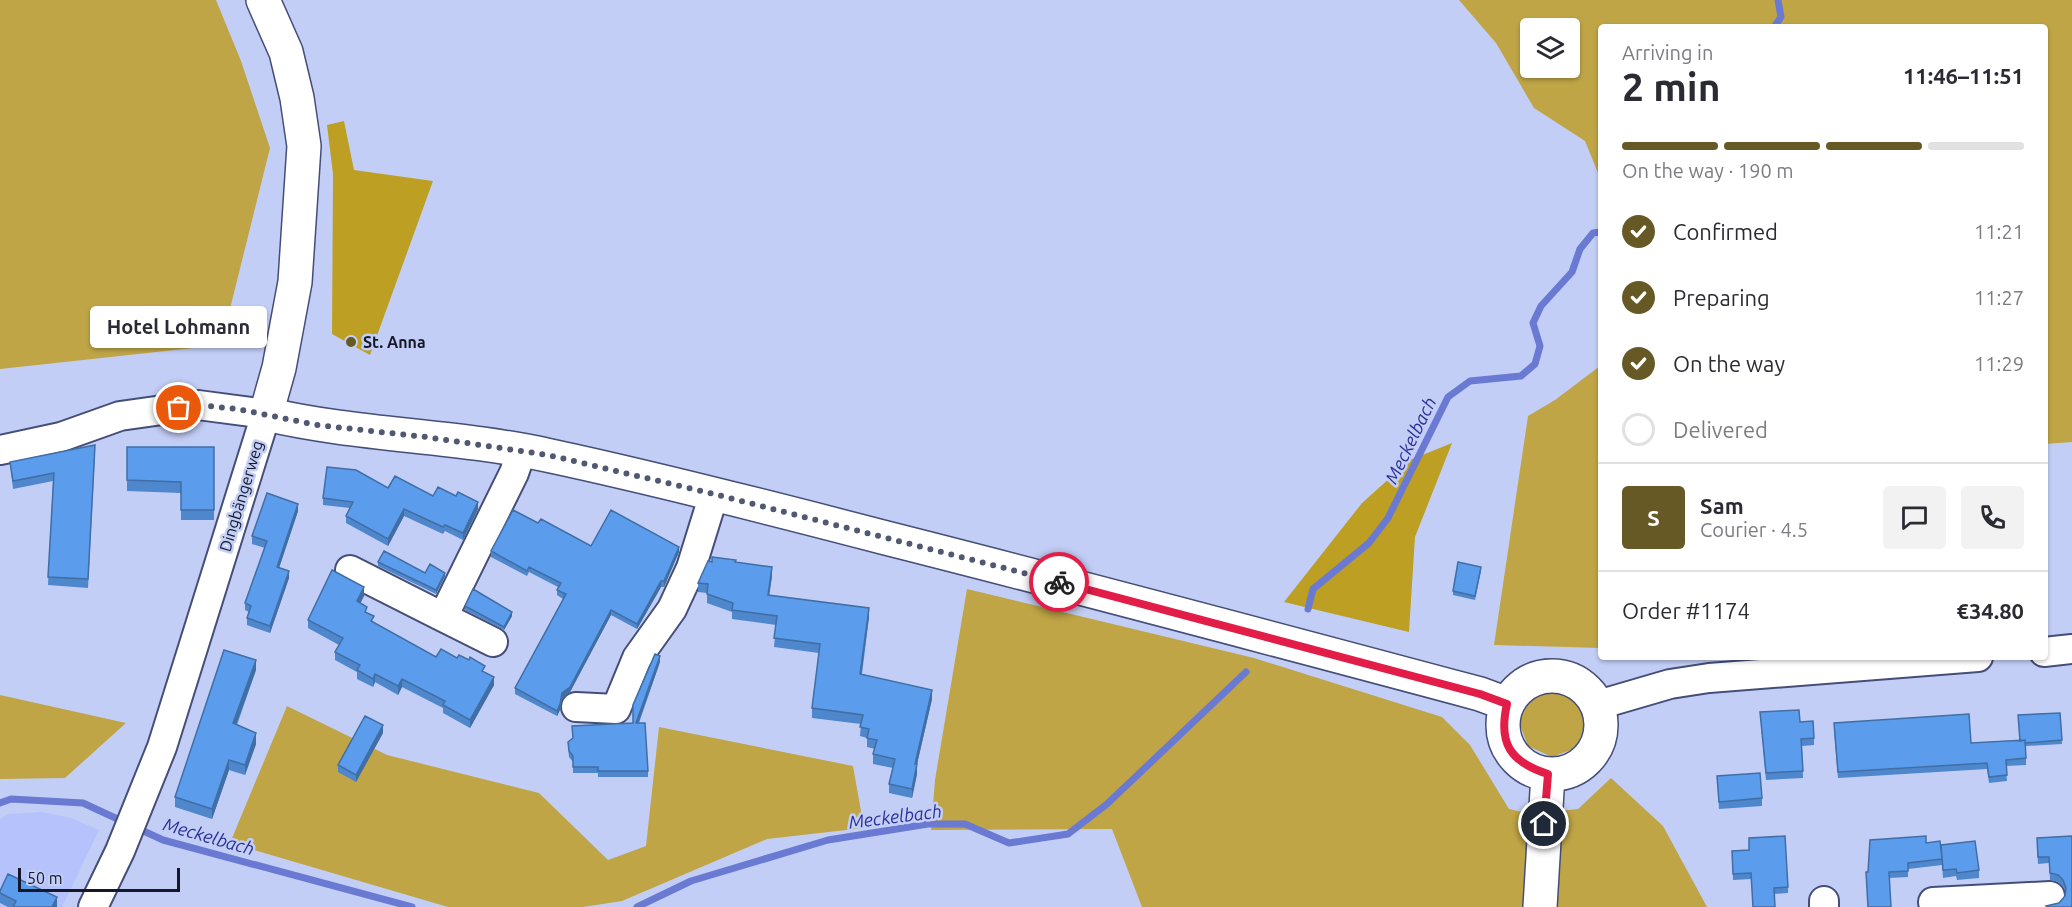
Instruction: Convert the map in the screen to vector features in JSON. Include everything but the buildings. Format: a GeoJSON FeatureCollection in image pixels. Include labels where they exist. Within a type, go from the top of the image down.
{"type":"FeatureCollection","features":[{"type":"Feature","properties":{"kind":"main road","name":"Dingbängerweg"},"geometry":{"type":"LineString","coordinates":[[263,0],[286,52],[297,98],[304,146],[295,282],[279,368],[266,414]]}},
{"type":"Feature","properties":{"kind":"main road"},"geometry":{"type":"LineString","coordinates":[[266,414],[317,425],[522,450],[714,494],[1261,635],[1480,694],[1507,704]]}},
{"type":"Feature","properties":{"kind":"main road"},"geometry":{"type":"LineString","coordinates":[[1553,675],[1572,680],[1586,689],[1598,705],[1602,725],[1598,743],[1585,761],[1568,771],[1548,774],[1529,768],[1515,757],[1506,741],[1503,722],[1507,704],[1519,688],[1535,678],[1553,675]]}},
{"type":"Feature","properties":{"kind":"main road"},"geometry":{"type":"LineString","coordinates":[[1540,907],[1548,774]]}},
{"type":"Feature","properties":{"kind":"street"},"geometry":{"type":"LineString","coordinates":[[0,450],[9,450],[61,437],[120,416],[198,405],[266,414]]}},
{"type":"Feature","properties":{"kind":"street","name":"Dingbängerweg"},"geometry":{"type":"LineString","coordinates":[[93,907],[124,842],[162,747],[266,414]]}},
{"type":"Feature","properties":{"kind":"street"},"geometry":{"type":"LineString","coordinates":[[443,617],[514,473],[522,450]]}},
{"type":"Feature","properties":{"kind":"street"},"geometry":{"type":"LineString","coordinates":[[576,707],[616,709],[637,658],[672,609],[691,568],[714,494]]}},
{"type":"Feature","properties":{"kind":"street"},"geometry":{"type":"LineString","coordinates":[[350,570],[493,642]]}},
{"type":"Feature","properties":{"kind":"street"},"geometry":{"type":"LineString","coordinates":[[2048,652],[2072,649]]}},
{"type":"Feature","properties":{"kind":"street"},"geometry":{"type":"LineString","coordinates":[[1598,705],[1670,684],[1709,678],[1940,660]]}},
{"type":"Feature","properties":{"kind":"street"},"geometry":{"type":"LineString","coordinates":[[1934,907],[1934,902],[2050,896]]}},
{"type":"Feature","properties":{"kind":"shaded area"},"geometry":{"type":"Polygon","coordinates":[[[0,0],[216,0],[241,61],[270,148],[221,345],[0,369],[0,0]]]}},
{"type":"Feature","properties":{"kind":"shaded area"},"geometry":{"type":"Polygon","coordinates":[[[1459,0],[2072,0],[2072,442],[2048,444],[2048,24],[1598,24],[1598,173],[1585,141],[1534,108],[1496,43],[1459,0]]]}},
{"type":"Feature","properties":{"kind":"shaded area"},"geometry":{"type":"Polygon","coordinates":[[[344,121],[354,170],[433,181],[370,355],[332,334],[333,174],[327,125],[344,121]]]}},
{"type":"Feature","properties":{"kind":"shaded area"},"geometry":{"type":"Polygon","coordinates":[[[1598,368],[1598,648],[1494,645],[1528,416],[1555,400],[1598,368]]]}},
{"type":"Feature","properties":{"kind":"shaded area"},"geometry":{"type":"Polygon","coordinates":[[[1452,443],[1415,537],[1409,632],[1284,602],[1362,503],[1410,460],[1452,443]]]}},
{"type":"Feature","properties":{"kind":"shaded area"},"geometry":{"type":"Polygon","coordinates":[[[967,589],[1254,658],[1442,717],[1470,745],[1509,809],[1531,814],[1528,907],[1142,907],[1112,829],[931,830],[935,780],[967,589]]]}},
{"type":"Feature","properties":{"kind":"shaded area"},"geometry":{"type":"Polygon","coordinates":[[[1554,690],[1577,701],[1586,725],[1576,748],[1552,757],[1528,746],[1519,722],[1530,699],[1554,690]]]}},
{"type":"Feature","properties":{"kind":"shaded area"},"geometry":{"type":"Polygon","coordinates":[[[0,695],[126,723],[65,778],[0,779],[0,695]]]}},
{"type":"Feature","properties":{"kind":"shaded area"},"geometry":{"type":"Polygon","coordinates":[[[287,706],[387,755],[539,793],[608,860],[646,846],[659,727],[853,766],[864,828],[767,839],[622,901],[583,907],[448,907],[230,843],[287,706]]]}},
{"type":"Feature","properties":{"kind":"shaded area"},"geometry":{"type":"Polygon","coordinates":[[[1611,778],[1663,826],[1707,907],[1557,907],[1560,811],[1578,809],[1611,778]]]}},
{"type":"Feature","properties":{"kind":"shaded area"},"geometry":{"type":"Polygon","coordinates":[[[41,812],[71,818],[99,830],[62,907],[0,907],[0,819],[9,814],[41,812]]]}},
{"type":"Feature","properties":{"kind":"waterway","name":"Meckelbach"},"geometry":{"type":"LineString","coordinates":[[1776,24],[1781,17],[1778,0]]}},
{"type":"Feature","properties":{"kind":"waterway","name":"Meckelbach"},"geometry":{"type":"LineString","coordinates":[[1308,609],[1313,589],[1369,543],[1388,518],[1448,397],[1470,381],[1521,376],[1535,364],[1540,346],[1533,323],[1541,306],[1572,272],[1580,249],[1593,233],[1598,232]]}},
{"type":"Feature","properties":{"kind":"waterway","name":"Meckelbach"},"geometry":{"type":"LineString","coordinates":[[637,907],[691,881],[828,840],[928,824],[965,824],[1009,843],[1068,834],[1107,804],[1246,672]]}},
{"type":"Feature","properties":{"kind":"waterway","name":"Meckelbach"},"geometry":{"type":"LineString","coordinates":[[0,803],[11,799],[83,803],[124,822]]}},
{"type":"Feature","properties":{"kind":"waterway","name":"Meckelbach"},"geometry":{"type":"LineString","coordinates":[[137,828],[163,840],[412,907]]}},
{"type":"Feature","properties":{"kind":"way so far"},"geometry":{"type":"LineString","coordinates":[[179,408],[198,405],[237,409],[317,425],[426,437],[548,455],[714,494],[1059,582]]}},
{"type":"Feature","properties":{"kind":"place","name":"St. Anna"},"geometry":{"type":"Point","coordinates":[351,342]}},
{"type":"Feature","properties":{"kind":"place","name":"Hotel Lohmann"},"geometry":{"type":"Point","coordinates":[179,408]}},
{"type":"Feature","properties":{"kind":"route"},"geometry":{"type":"LineString","coordinates":[[1059,582],[1480,694],[1507,704],[1503,722],[1506,741],[1515,757],[1529,768],[1548,774],[1544,824]]}}]}
